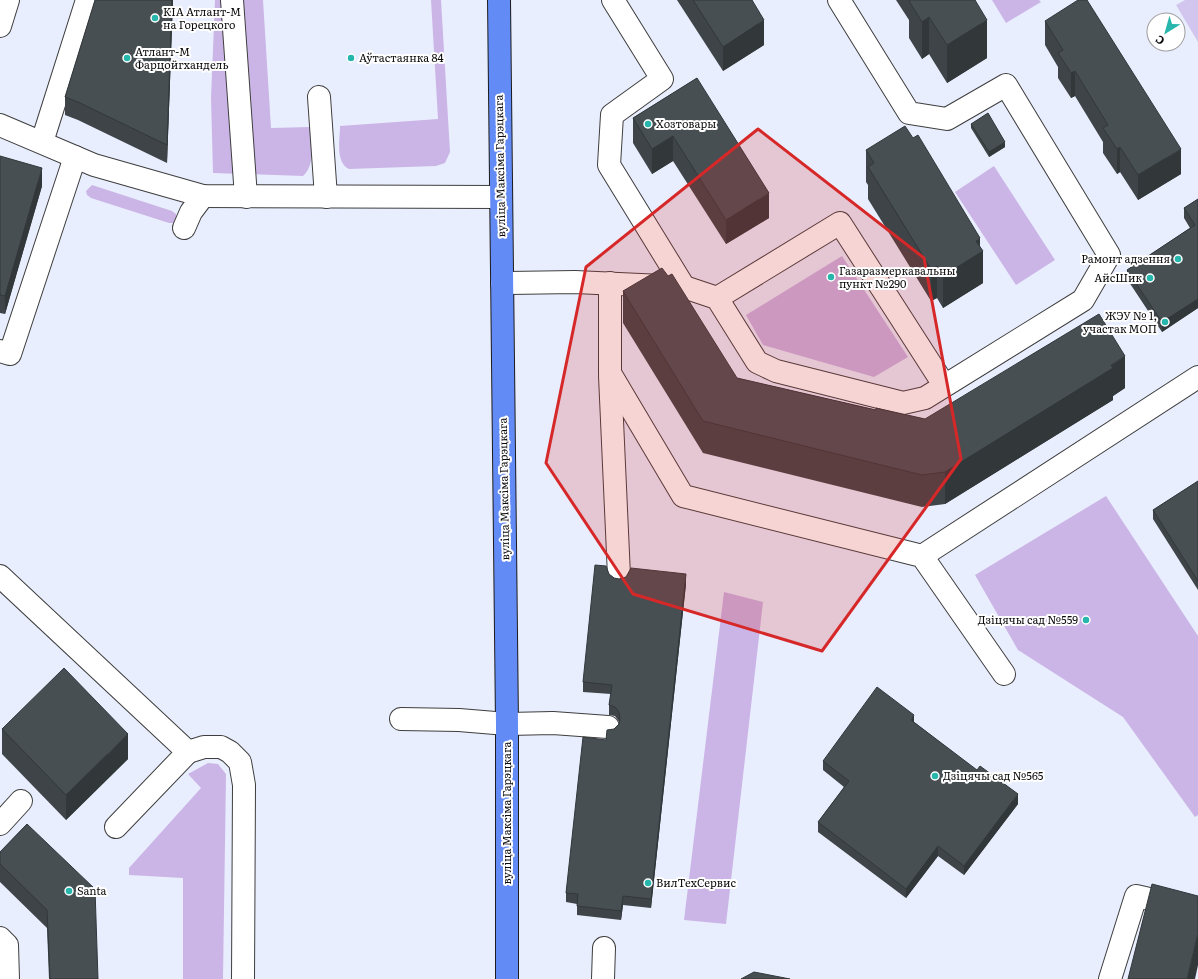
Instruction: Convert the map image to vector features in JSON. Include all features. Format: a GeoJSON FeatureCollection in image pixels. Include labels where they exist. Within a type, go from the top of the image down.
{"type":"FeatureCollection","features":[{"type":"Feature","properties":{"kind":"main road","name":"вуліца Максіма Гарэцкага"},"geometry":{"type":"LineString","coordinates":[[499,0],[507,724],[507,979]]}},
{"type":"Feature","properties":{"kind":"lane"},"geometry":{"type":"LineString","coordinates":[[0,26],[8,0]]}},
{"type":"Feature","properties":{"kind":"lane"},"geometry":{"type":"LineString","coordinates":[[42,142],[87,0]]}},
{"type":"Feature","properties":{"kind":"lane"},"geometry":{"type":"LineString","coordinates":[[232,0],[246,197]]}},
{"type":"Feature","properties":{"kind":"lane"},"geometry":{"type":"LineString","coordinates":[[613,0],[662,79],[612,115],[610,165],[684,287]]}},
{"type":"Feature","properties":{"kind":"lane"},"geometry":{"type":"LineString","coordinates":[[502,283],[610,283],[684,287],[717,298],[757,362],[776,371],[902,403],[925,398],[1084,300],[1109,255],[1006,85],[947,119],[909,113],[839,0]]}},
{"type":"Feature","properties":{"kind":"lane"},"geometry":{"type":"LineString","coordinates":[[319,97],[326,197]]}},
{"type":"Feature","properties":{"kind":"lane"},"geometry":{"type":"LineString","coordinates":[[0,126],[42,142],[94,166],[203,196],[501,197]]}},
{"type":"Feature","properties":{"kind":"lane"},"geometry":{"type":"LineString","coordinates":[[0,351],[10,354],[75,157]]}},
{"type":"Feature","properties":{"kind":"lane"},"geometry":{"type":"LineString","coordinates":[[184,228],[191,212],[203,196]]}},
{"type":"Feature","properties":{"kind":"lane"},"geometry":{"type":"LineString","coordinates":[[717,298],[840,223],[944,385]]}},
{"type":"Feature","properties":{"kind":"lane"},"geometry":{"type":"LineString","coordinates":[[610,283],[610,373],[619,576]]}},
{"type":"Feature","properties":{"kind":"lane"},"geometry":{"type":"LineString","coordinates":[[610,373],[683,496],[922,556],[1004,674]]}},
{"type":"Feature","properties":{"kind":"lane"},"geometry":{"type":"LineString","coordinates":[[922,556],[1198,377]]}},
{"type":"Feature","properties":{"kind":"lane"},"geometry":{"type":"LineString","coordinates":[[0,576],[188,752]]}},
{"type":"Feature","properties":{"kind":"lane"},"geometry":{"type":"LineString","coordinates":[[401,720],[459,720],[507,724],[554,723],[608,727]]}},
{"type":"Feature","properties":{"kind":"lane"},"geometry":{"type":"LineString","coordinates":[[116,827],[188,752],[204,747],[221,747],[230,752],[240,762],[244,785],[243,979]]}},
{"type":"Feature","properties":{"kind":"lane"},"geometry":{"type":"LineString","coordinates":[[0,824],[21,801]]}},
{"type":"Feature","properties":{"kind":"lane"},"geometry":{"type":"LineString","coordinates":[[1110,979],[1136,896],[1198,910]]}},
{"type":"Feature","properties":{"kind":"lane"},"geometry":{"type":"LineString","coordinates":[[0,938],[7,945],[8,979]]}},
{"type":"Feature","properties":{"kind":"lane"},"geometry":{"type":"LineString","coordinates":[[603,979],[604,948]]}},
{"type":"Feature","properties":{"kind":"highlighted area"},"geometry":{"type":"Polygon","coordinates":[[[758,129],[924,258],[961,459],[822,651],[633,594],[546,463],[586,267],[758,129]]]}},
{"type":"Feature","properties":{"kind":"shaded area"},"geometry":{"type":"Polygon","coordinates":[[[215,0],[263,0],[271,128],[310,127],[312,153],[310,166],[303,176],[213,173],[211,98],[215,0]]]}},
{"type":"Feature","properties":{"kind":"shaded area"},"geometry":{"type":"Polygon","coordinates":[[[431,0],[441,0],[450,152],[445,163],[436,166],[349,169],[345,166],[340,156],[340,126],[438,119],[431,0]]]}},
{"type":"Feature","properties":{"kind":"shaded area"},"geometry":{"type":"Polygon","coordinates":[[[992,0],[1039,0],[1041,2],[1006,23],[992,0]]]}},
{"type":"Feature","properties":{"kind":"shaded area"},"geometry":{"type":"Polygon","coordinates":[[[1185,0],[1198,0],[1198,42],[1186,22],[1186,12],[1180,12],[1176,5],[1185,0]]]}},
{"type":"Feature","properties":{"kind":"shaded area"},"geometry":{"type":"Polygon","coordinates":[[[994,166],[1055,260],[1016,285],[955,192],[994,166]]]}},
{"type":"Feature","properties":{"kind":"shaded area"},"geometry":{"type":"Polygon","coordinates":[[[92,185],[172,211],[176,214],[176,219],[174,223],[169,223],[91,198],[87,195],[86,191],[92,185]]]}},
{"type":"Feature","properties":{"kind":"shaded area"},"geometry":{"type":"Polygon","coordinates":[[[842,256],[908,357],[874,377],[763,345],[746,315],[842,256]]]}},
{"type":"Feature","properties":{"kind":"shaded area","name":"Дзіцячы сад №559"},"geometry":{"type":"Polygon","coordinates":[[[1106,496],[1198,636],[1198,815],[1195,817],[1123,717],[1018,650],[975,575],[1106,496]]]}},
{"type":"Feature","properties":{"kind":"shaded area"},"geometry":{"type":"Polygon","coordinates":[[[724,592],[763,602],[726,924],[684,920],[724,592]]]}},
{"type":"Feature","properties":{"kind":"shaded area"},"geometry":{"type":"Polygon","coordinates":[[[208,763],[218,764],[226,774],[223,979],[183,979],[183,878],[129,875],[129,868],[201,788],[188,774],[208,763]]]}},
{"type":"Feature","properties":{"kind":"building","name":"Атлант-М Фарцойгхандель"},"geometry":{"type":"Polygon","coordinates":[[[95,0],[172,0],[167,145],[65,97],[95,0]]]}},
{"type":"Feature","properties":{"kind":"building"},"geometry":{"type":"Polygon","coordinates":[[[693,0],[752,0],[764,20],[723,47],[693,0]]]}},
{"type":"Feature","properties":{"kind":"building"},"geometry":{"type":"Polygon","coordinates":[[[975,0],[987,20],[947,45],[929,17],[922,22],[909,1],[975,0]]]}},
{"type":"Feature","properties":{"kind":"building"},"geometry":{"type":"Polygon","coordinates":[[[1078,0],[1087,0],[1181,149],[1138,175],[1120,147],[1117,149],[1103,128],[1108,125],[1075,71],[1071,73],[1058,53],[1063,50],[1045,21],[1078,0]]]}},
{"type":"Feature","properties":{"kind":"building"},"geometry":{"type":"Polygon","coordinates":[[[697,78],[769,193],[726,220],[673,136],[652,149],[633,118],[697,78]]]}},
{"type":"Feature","properties":{"kind":"building"},"geometry":{"type":"Polygon","coordinates":[[[988,113],[1005,142],[989,152],[971,124],[988,113]]]}},
{"type":"Feature","properties":{"kind":"building"},"geometry":{"type":"Polygon","coordinates":[[[905,126],[913,138],[918,135],[980,238],[976,241],[983,251],[943,276],[937,266],[931,269],[868,167],[874,163],[866,150],[905,126]]]}},
{"type":"Feature","properties":{"kind":"building"},"geometry":{"type":"Polygon","coordinates":[[[0,156],[42,168],[5,296],[0,295],[0,156]]]}},
{"type":"Feature","properties":{"kind":"building","name":"ЖЭУ № 1, участак МОП"},"geometry":{"type":"Polygon","coordinates":[[[1198,199],[1198,299],[1162,322],[1127,270],[1195,225],[1184,208],[1198,199]]]}},
{"type":"Feature","properties":{"kind":"building"},"geometry":{"type":"Polygon","coordinates":[[[662,268],[668,276],[672,274],[737,378],[876,410],[876,408],[925,419],[1099,314],[1125,356],[1111,365],[1113,368],[945,472],[922,475],[703,421],[623,291],[662,268]]]}},
{"type":"Feature","properties":{"kind":"building"},"geometry":{"type":"Polygon","coordinates":[[[1198,481],[1198,581],[1153,510],[1198,481]]]}},
{"type":"Feature","properties":{"kind":"building"},"geometry":{"type":"Polygon","coordinates":[[[595,565],[606,566],[609,574],[614,578],[619,579],[626,577],[631,568],[686,574],[651,899],[623,896],[621,911],[577,906],[578,894],[566,893],[583,737],[606,740],[607,730],[614,729],[619,724],[620,719],[619,712],[615,707],[609,705],[612,685],[583,682],[595,565]]]}},
{"type":"Feature","properties":{"kind":"building"},"geometry":{"type":"Polygon","coordinates":[[[64,668],[128,734],[66,795],[2,729],[64,668]]]}},
{"type":"Feature","properties":{"kind":"building"},"geometry":{"type":"Polygon","coordinates":[[[877,687],[914,715],[911,720],[977,770],[980,766],[1018,794],[964,866],[938,846],[906,889],[818,822],[849,781],[823,761],[877,687]]]}},
{"type":"Feature","properties":{"kind":"building"},"geometry":{"type":"Polygon","coordinates":[[[27,824],[95,889],[98,979],[50,979],[47,910],[0,864],[0,852],[27,824]]]}},
{"type":"Feature","properties":{"kind":"building"},"geometry":{"type":"Polygon","coordinates":[[[1152,884],[1198,896],[1198,933],[1187,979],[1128,979],[1152,884]]]}},
{"type":"Feature","properties":{"kind":"building"},"geometry":{"type":"Polygon","coordinates":[[[754,972],[790,979],[741,979],[754,972]]]}},
{"type":"Feature","properties":{"kind":"place","name":"KIA Атлант-М на Горецкого"},"geometry":{"type":"Point","coordinates":[155,18]}},
{"type":"Feature","properties":{"kind":"place","name":"Атлант-М Фарцойгхандель"},"geometry":{"type":"Point","coordinates":[127,58]}},
{"type":"Feature","properties":{"kind":"place","name":"Аўтастаянка 84"},"geometry":{"type":"Point","coordinates":[351,58]}},
{"type":"Feature","properties":{"kind":"place","name":"Хозтовары"},"geometry":{"type":"Point","coordinates":[648,124]}},
{"type":"Feature","properties":{"kind":"place","name":"Рамонт адзення"},"geometry":{"type":"Point","coordinates":[1178,259]}},
{"type":"Feature","properties":{"kind":"place","name":"Газаразмеркавальны пункт №290"},"geometry":{"type":"Point","coordinates":[831,277]}},
{"type":"Feature","properties":{"kind":"place","name":"АйсШик"},"geometry":{"type":"Point","coordinates":[1150,278]}},
{"type":"Feature","properties":{"kind":"place","name":"ЖЭУ № 1, участак МОП"},"geometry":{"type":"Point","coordinates":[1165,322]}},
{"type":"Feature","properties":{"kind":"place","name":"Дзіцячы сад №559"},"geometry":{"type":"Point","coordinates":[1086,620]}},
{"type":"Feature","properties":{"kind":"place","name":"Дзіцячы сад №565"},"geometry":{"type":"Point","coordinates":[935,776]}},
{"type":"Feature","properties":{"kind":"place","name":"ВилТехСервис"},"geometry":{"type":"Point","coordinates":[648,883]}},
{"type":"Feature","properties":{"kind":"place","name":"Santa"},"geometry":{"type":"Point","coordinates":[69,891]}}]}
